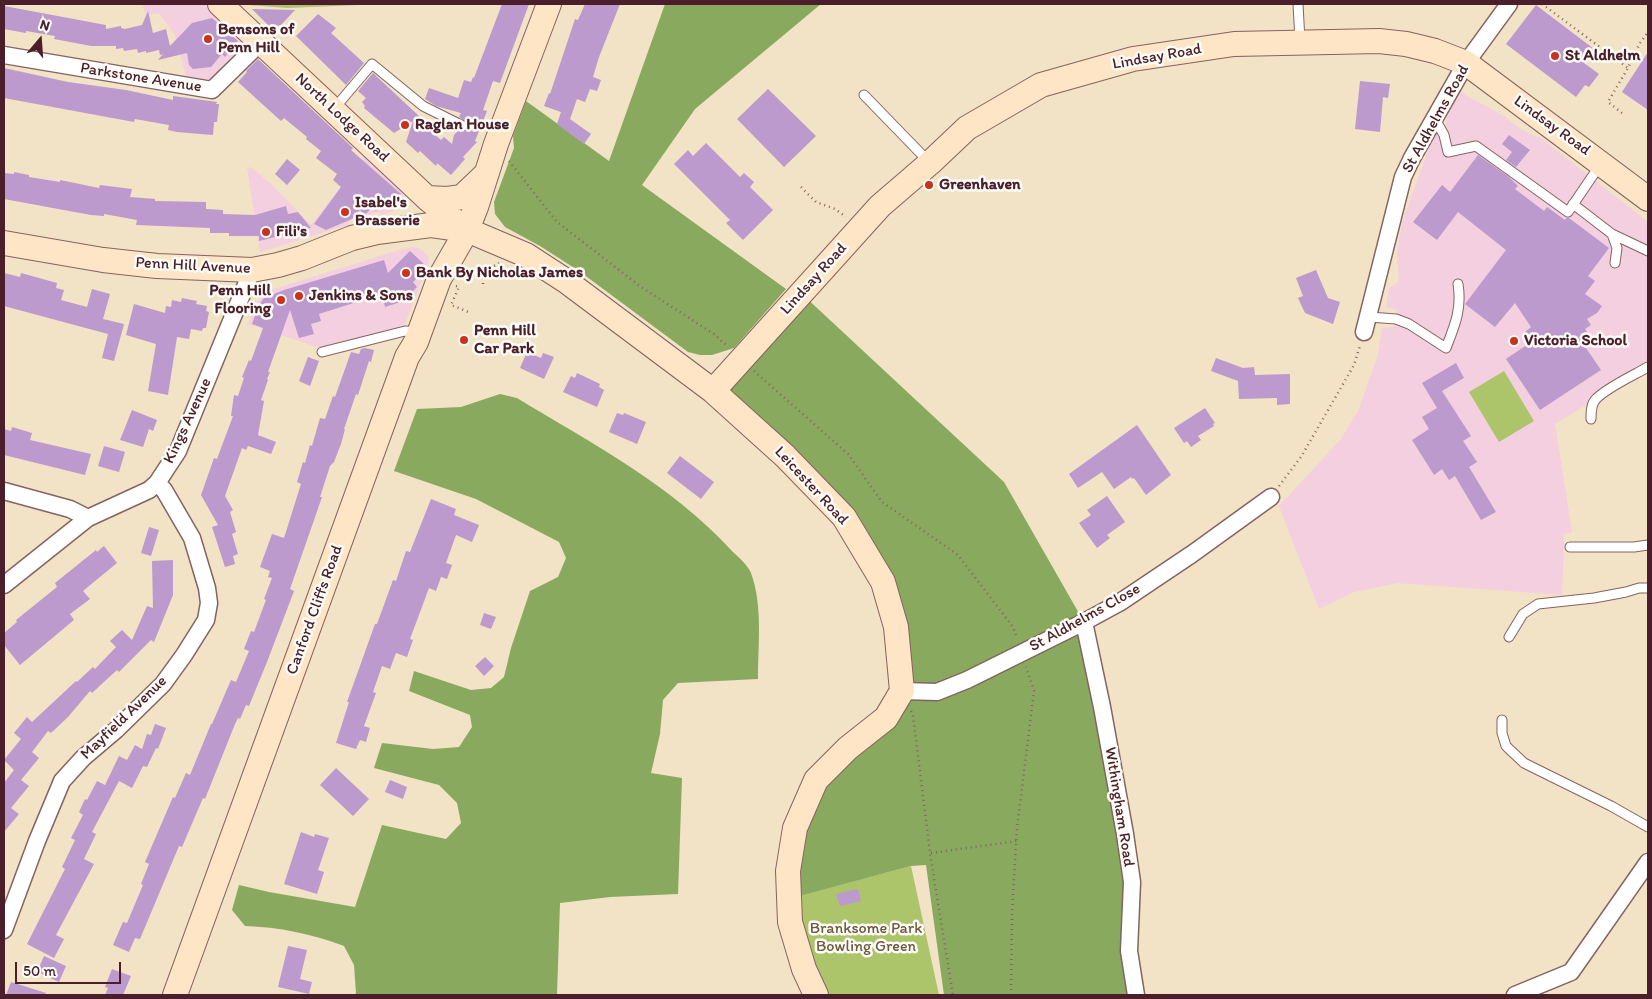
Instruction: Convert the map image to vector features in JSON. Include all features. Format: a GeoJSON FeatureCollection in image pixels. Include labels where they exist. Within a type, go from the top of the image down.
{"type":"FeatureCollection","features":[{"type":"Feature","properties":{"kind":"street","name":"North Lodge Road"},"geometry":{"type":"LineString","coordinates":[[220,4],[427,198],[466,230]]}},
{"type":"Feature","properties":{"kind":"street","name":"Canford Cliffs Road"},"geometry":{"type":"LineString","coordinates":[[174,995],[407,357],[420,332],[439,279],[466,230],[476,207],[485,175],[550,4]]}},
{"type":"Feature","properties":{"kind":"street","name":"St Aldhelms Road"},"geometry":{"type":"LineString","coordinates":[[1367,325],[1403,177],[1466,63],[1509,4]]}},
{"type":"Feature","properties":{"kind":"street","name":"Lindsay Road"},"geometry":{"type":"LineString","coordinates":[[713,391],[880,206],[930,164],[967,128],[1041,85],[1133,59],[1234,44],[1371,41],[1406,44],[1436,52],[1466,63],[1648,199]]}},
{"type":"Feature","properties":{"kind":"street","name":"Parkstone Avenue"},"geometry":{"type":"LineString","coordinates":[[4,55],[212,90],[260,43]]}},
{"type":"Feature","properties":{"kind":"street"},"geometry":{"type":"LineString","coordinates":[[427,198],[447,199],[462,197],[485,175]]}},
{"type":"Feature","properties":{"kind":"street","name":"Penn Hill Avenue"},"geometry":{"type":"LineString","coordinates":[[4,243],[104,260],[157,266],[252,270],[286,263],[352,238],[377,232],[431,225],[466,230]]}},
{"type":"Feature","properties":{"kind":"street","name":"Leicester Road"},"geometry":{"type":"LineString","coordinates":[[466,230],[526,255],[713,391],[786,456],[844,517],[883,582],[896,626],[902,691]]}},
{"type":"Feature","properties":{"kind":"street","name":"Kings Avenue"},"geometry":{"type":"LineString","coordinates":[[4,585],[88,518],[149,490],[157,483],[178,451],[252,270]]}},
{"type":"Feature","properties":{"kind":"street","name":"Mayfield Avenue"},"geometry":{"type":"LineString","coordinates":[[4,930],[37,841],[62,781],[83,758],[116,730],[163,684],[206,620],[209,603],[207,588],[192,538],[164,490],[157,483]]}},
{"type":"Feature","properties":{"kind":"street"},"geometry":{"type":"LineString","coordinates":[[4,491],[70,509],[88,518]]}},
{"type":"Feature","properties":{"kind":"street","name":"St Aldhelms Close"},"geometry":{"type":"LineString","coordinates":[[902,691],[938,692],[967,680],[1084,622],[1119,603],[1254,512],[1271,497]]}},
{"type":"Feature","properties":{"kind":"street","name":"Withingham Road"},"geometry":{"type":"LineString","coordinates":[[1084,622],[1102,707],[1132,882],[1129,951],[1136,995]]}},
{"type":"Feature","properties":{"kind":"street"},"geometry":{"type":"LineString","coordinates":[[816,995],[804,969],[790,922],[788,870],[795,828],[816,780],[848,748],[886,718],[902,691]]}},
{"type":"Feature","properties":{"kind":"street"},"geometry":{"type":"LineString","coordinates":[[1515,995],[1571,972],[1648,862]]}},
{"type":"Feature","properties":{"kind":"lane"},"geometry":{"type":"LineString","coordinates":[[1298,4],[1300,43]]}},
{"type":"Feature","properties":{"kind":"lane"},"geometry":{"type":"LineString","coordinates":[[333,110],[372,64],[423,106],[463,126]]}},
{"type":"Feature","properties":{"kind":"lane"},"geometry":{"type":"LineString","coordinates":[[864,95],[930,164]]}},
{"type":"Feature","properties":{"kind":"lane"},"geometry":{"type":"LineString","coordinates":[[1435,119],[1444,135],[1448,152],[1476,146],[1568,212],[1602,163]]}},
{"type":"Feature","properties":{"kind":"lane"},"geometry":{"type":"LineString","coordinates":[[1573,204],[1612,234],[1648,251]]}},
{"type":"Feature","properties":{"kind":"lane"},"geometry":{"type":"LineString","coordinates":[[1612,234],[1617,248],[1615,263]]}},
{"type":"Feature","properties":{"kind":"lane"},"geometry":{"type":"LineString","coordinates":[[1367,325],[1396,319],[1409,324],[1446,348],[1458,314],[1460,299],[1458,284]]}},
{"type":"Feature","properties":{"kind":"lane"},"geometry":{"type":"LineString","coordinates":[[322,352],[405,331],[420,332]]}},
{"type":"Feature","properties":{"kind":"lane"},"geometry":{"type":"LineString","coordinates":[[1591,418],[1591,408],[1595,400],[1648,367]]}},
{"type":"Feature","properties":{"kind":"lane"},"geometry":{"type":"LineString","coordinates":[[1570,547],[1634,547],[1648,545]]}},
{"type":"Feature","properties":{"kind":"lane"},"geometry":{"type":"LineString","coordinates":[[1509,637],[1523,614],[1538,604],[1594,598],[1638,588],[1648,588]]}},
{"type":"Feature","properties":{"kind":"lane"},"geometry":{"type":"LineString","coordinates":[[1502,720],[1502,733],[1506,746],[1524,763],[1611,806],[1648,827]]}},
{"type":"Feature","properties":{"kind":"path"},"geometry":{"type":"LineString","coordinates":[[1542,4],[1628,68]]}},
{"type":"Feature","properties":{"kind":"path"},"geometry":{"type":"LineString","coordinates":[[1622,113],[1608,102],[1648,32]]}},
{"type":"Feature","properties":{"kind":"path"},"geometry":{"type":"LineString","coordinates":[[801,187],[816,202],[835,209],[860,228]]}},
{"type":"Feature","properties":{"kind":"path"},"geometry":{"type":"LineString","coordinates":[[483,284],[484,270],[489,266],[497,265],[502,258]]}},
{"type":"Feature","properties":{"kind":"path"},"geometry":{"type":"LineString","coordinates":[[439,279],[459,287],[451,305],[471,313]]}},
{"type":"Feature","properties":{"kind":"path"},"geometry":{"type":"LineString","coordinates":[[1271,497],[1301,457],[1354,365],[1367,325]]}},
{"type":"Feature","properties":{"kind":"path"},"geometry":{"type":"LineString","coordinates":[[902,691],[913,716],[931,853],[953,995]]}},
{"type":"Feature","properties":{"kind":"path"},"geometry":{"type":"LineString","coordinates":[[931,853],[1016,841]]}},
{"type":"Feature","properties":{"kind":"shaded area"},"geometry":{"type":"Polygon","coordinates":[[[142,4],[220,4],[260,43],[212,90],[184,86],[185,72],[175,35],[159,13],[146,15],[142,4]]]}},
{"type":"Feature","properties":{"kind":"shaded area","name":"Victoria School"},"geometry":{"type":"Polygon","coordinates":[[[1460,92],[1504,116],[1522,130],[1542,139],[1648,222],[1648,367],[1555,424],[1572,532],[1564,534],[1562,595],[1398,583],[1354,592],[1319,609],[1279,506],[1341,439],[1358,411],[1378,355],[1382,328],[1394,327],[1397,310],[1386,307],[1389,288],[1399,282],[1397,251],[1403,220],[1434,133],[1444,134],[1447,116],[1460,92]]]}},
{"type":"Feature","properties":{"kind":"shaded area"},"geometry":{"type":"Polygon","coordinates":[[[364,157],[401,190],[404,199],[402,207],[382,215],[378,212],[351,220],[347,225],[260,252],[247,167],[252,168],[272,185],[311,225],[364,157]]]}},
{"type":"Feature","properties":{"kind":"shaded area"},"geometry":{"type":"Polygon","coordinates":[[[413,247],[421,249],[428,256],[429,262],[404,326],[323,349],[248,324],[259,299],[271,290],[413,247]]]}},
{"type":"Feature","properties":{"kind":"green space"},"geometry":{"type":"Polygon","coordinates":[[[237,4],[382,4],[287,8],[237,4]]]}},
{"type":"Feature","properties":{"kind":"green space"},"geometry":{"type":"Polygon","coordinates":[[[665,4],[821,4],[695,109],[642,185],[786,289],[734,348],[712,355],[688,352],[579,271],[540,246],[505,227],[495,214],[494,202],[514,148],[513,136],[526,101],[609,161],[665,4]]]}},
{"type":"Feature","properties":{"kind":"green space"},"geometry":{"type":"Polygon","coordinates":[[[802,294],[1004,482],[1084,622],[1125,834],[1136,995],[944,995],[926,865],[911,866],[788,899],[816,780],[902,691],[896,627],[844,517],[713,391],[802,294]]]}},
{"type":"Feature","properties":{"kind":"green space"},"geometry":{"type":"Polygon","coordinates":[[[1504,371],[1534,421],[1499,442],[1469,392],[1504,371]]]}},
{"type":"Feature","properties":{"kind":"green space"},"geometry":{"type":"Polygon","coordinates":[[[500,394],[517,398],[630,466],[683,505],[745,564],[750,570],[757,599],[759,625],[758,679],[678,683],[663,700],[660,734],[651,773],[682,778],[678,894],[610,897],[560,903],[557,995],[354,995],[356,993],[354,965],[344,946],[295,932],[245,926],[232,910],[239,885],[355,907],[382,825],[446,839],[461,823],[457,803],[439,785],[374,768],[382,743],[433,749],[459,747],[472,727],[470,715],[409,691],[414,671],[471,690],[491,688],[504,677],[511,648],[530,591],[558,577],[566,558],[559,542],[476,499],[394,471],[417,409],[461,407],[500,394]]]}},
{"type":"Feature","properties":{"kind":"green space","name":"Branksome Park Bowling Green"},"geometry":{"type":"Polygon","coordinates":[[[911,866],[939,995],[825,995],[800,917],[797,896],[911,866]]]}},
{"type":"Feature","properties":{"kind":"building"},"geometry":{"type":"Polygon","coordinates":[[[502,4],[529,4],[500,83],[493,81],[483,110],[487,111],[475,141],[477,142],[463,157],[465,159],[451,175],[437,163],[436,166],[420,151],[418,153],[406,142],[413,121],[394,133],[364,108],[365,106],[362,102],[366,98],[358,91],[373,73],[420,117],[417,119],[441,140],[444,137],[452,144],[454,135],[458,131],[464,132],[468,129],[468,123],[459,117],[461,113],[436,106],[425,99],[429,88],[458,98],[464,80],[471,82],[502,4]]]}},
{"type":"Feature","properties":{"kind":"building"},"geometry":{"type":"Polygon","coordinates":[[[585,4],[620,4],[593,77],[601,80],[597,91],[590,89],[585,102],[577,99],[570,119],[591,134],[584,144],[557,124],[561,112],[544,106],[550,94],[575,19],[578,20],[585,4]]]}},
{"type":"Feature","properties":{"kind":"building","name":"St Aldhelm"},"geometry":{"type":"Polygon","coordinates":[[[1536,5],[1594,49],[1584,63],[1599,74],[1589,87],[1585,85],[1576,97],[1506,44],[1536,5]]]}},
{"type":"Feature","properties":{"kind":"building"},"geometry":{"type":"Polygon","coordinates":[[[4,6],[106,25],[106,29],[121,26],[121,28],[125,29],[142,25],[148,11],[153,33],[166,29],[170,46],[192,23],[212,18],[238,41],[225,57],[222,54],[211,67],[193,69],[189,65],[187,53],[158,60],[163,54],[160,55],[159,50],[138,53],[137,49],[124,51],[123,48],[116,49],[116,46],[91,46],[54,39],[55,36],[4,29],[4,6]]]}},
{"type":"Feature","properties":{"kind":"building"},"geometry":{"type":"Polygon","coordinates":[[[252,9],[295,10],[281,25],[270,27],[252,9]]]}},
{"type":"Feature","properties":{"kind":"building"},"geometry":{"type":"Polygon","coordinates":[[[318,14],[336,28],[331,33],[364,63],[346,85],[296,36],[318,14]]]}},
{"type":"Feature","properties":{"kind":"building"},"geometry":{"type":"Polygon","coordinates":[[[1648,52],[1648,110],[1622,92],[1648,52]]]}},
{"type":"Feature","properties":{"kind":"building"},"geometry":{"type":"Polygon","coordinates":[[[258,59],[353,148],[351,150],[401,194],[389,206],[384,202],[376,211],[372,207],[365,215],[360,210],[352,219],[326,230],[314,224],[341,187],[333,180],[337,174],[316,158],[321,151],[306,139],[307,137],[284,118],[281,121],[238,82],[258,59]]]}},
{"type":"Feature","properties":{"kind":"building"},"geometry":{"type":"Polygon","coordinates":[[[4,68],[68,82],[126,90],[173,100],[173,96],[217,102],[216,104],[219,104],[217,122],[214,122],[213,135],[177,132],[168,130],[169,125],[135,119],[134,122],[4,98],[4,68]]]}},
{"type":"Feature","properties":{"kind":"building"},"geometry":{"type":"Polygon","coordinates":[[[1360,81],[1390,84],[1388,98],[1383,97],[1380,132],[1355,129],[1360,81]]]}},
{"type":"Feature","properties":{"kind":"building"},"geometry":{"type":"Polygon","coordinates":[[[768,89],[816,136],[784,167],[737,119],[768,89]]]}},
{"type":"Feature","properties":{"kind":"building"},"geometry":{"type":"Polygon","coordinates":[[[1509,135],[1530,150],[1516,167],[1506,160],[1512,152],[1502,144],[1509,135]]]}},
{"type":"Feature","properties":{"kind":"building"},"geometry":{"type":"Polygon","coordinates":[[[706,143],[740,177],[744,173],[754,182],[750,187],[773,210],[743,240],[726,223],[730,220],[674,164],[688,150],[693,156],[706,143]]]}},
{"type":"Feature","properties":{"kind":"building"},"geometry":{"type":"Polygon","coordinates":[[[1478,155],[1509,177],[1518,186],[1515,189],[1544,211],[1547,207],[1565,220],[1569,218],[1609,248],[1588,276],[1595,281],[1585,294],[1602,306],[1597,313],[1587,319],[1591,325],[1585,329],[1592,339],[1584,345],[1601,370],[1540,410],[1506,359],[1531,342],[1525,332],[1531,327],[1515,303],[1495,327],[1465,304],[1506,250],[1458,212],[1437,240],[1413,222],[1442,185],[1450,192],[1478,155]]]}},
{"type":"Feature","properties":{"kind":"building"},"geometry":{"type":"Polygon","coordinates":[[[287,159],[300,170],[287,185],[275,174],[287,159]]]}},
{"type":"Feature","properties":{"kind":"building"},"geometry":{"type":"Polygon","coordinates":[[[14,172],[29,175],[29,177],[60,182],[60,180],[99,188],[100,185],[132,189],[130,197],[155,199],[155,201],[206,202],[206,209],[223,210],[223,214],[255,215],[286,206],[288,214],[298,212],[311,228],[259,241],[259,236],[229,236],[229,233],[210,233],[210,228],[136,225],[137,220],[104,214],[104,216],[91,215],[4,199],[4,173],[14,174],[14,172]]]}},
{"type":"Feature","properties":{"kind":"building"},"geometry":{"type":"Polygon","coordinates":[[[410,251],[424,264],[420,267],[424,271],[413,282],[417,287],[411,293],[413,295],[407,300],[385,307],[382,294],[319,314],[321,321],[311,324],[314,334],[299,338],[290,310],[268,372],[270,372],[261,400],[264,401],[258,435],[276,442],[271,454],[248,446],[246,450],[242,448],[225,496],[233,510],[230,512],[236,532],[232,534],[238,554],[233,556],[235,564],[225,567],[212,527],[218,525],[201,495],[214,458],[217,459],[233,416],[231,416],[234,395],[238,396],[244,378],[242,377],[249,360],[251,361],[263,328],[252,324],[259,305],[264,298],[284,290],[384,260],[388,273],[410,251]]]}},
{"type":"Feature","properties":{"kind":"building"},"geometry":{"type":"Polygon","coordinates":[[[1316,270],[1328,298],[1340,302],[1333,324],[1305,313],[1298,298],[1303,296],[1296,278],[1316,270]]]}},
{"type":"Feature","properties":{"kind":"building"},"geometry":{"type":"Polygon","coordinates":[[[4,273],[20,277],[21,273],[57,283],[56,288],[64,290],[61,300],[87,307],[92,289],[110,294],[103,319],[124,324],[114,361],[102,358],[108,334],[4,306],[4,273]]]}},
{"type":"Feature","properties":{"kind":"building"},"geometry":{"type":"Polygon","coordinates":[[[182,298],[197,301],[196,304],[207,306],[206,311],[209,312],[206,328],[203,328],[202,331],[191,329],[189,339],[177,337],[168,395],[148,391],[156,344],[126,335],[134,304],[165,313],[166,306],[171,307],[172,300],[181,302],[182,298]]]}},
{"type":"Feature","properties":{"kind":"building"},"geometry":{"type":"Polygon","coordinates":[[[361,349],[374,350],[371,362],[369,361],[358,395],[356,394],[334,462],[330,466],[320,497],[322,497],[290,589],[294,591],[267,662],[249,706],[246,705],[240,719],[238,718],[235,724],[205,799],[203,798],[182,847],[179,846],[140,939],[135,938],[129,952],[113,945],[123,922],[127,923],[143,885],[141,884],[149,864],[145,862],[173,797],[175,798],[186,773],[190,775],[231,680],[236,682],[249,651],[244,649],[251,631],[254,632],[272,578],[268,577],[270,571],[260,567],[272,534],[284,538],[301,484],[297,482],[303,462],[305,463],[310,445],[312,446],[320,418],[325,419],[351,352],[359,354],[361,349]]]}},
{"type":"Feature","properties":{"kind":"building"},"geometry":{"type":"Polygon","coordinates":[[[527,352],[541,358],[543,353],[554,357],[544,379],[520,368],[527,352]]]}},
{"type":"Feature","properties":{"kind":"building"},"geometry":{"type":"Polygon","coordinates":[[[308,357],[319,361],[310,386],[299,381],[308,357]]]}},
{"type":"Feature","properties":{"kind":"building"},"geometry":{"type":"Polygon","coordinates":[[[1216,358],[1243,368],[1254,367],[1255,375],[1290,374],[1290,404],[1277,405],[1277,398],[1239,399],[1238,381],[1211,371],[1216,358]]]}},
{"type":"Feature","properties":{"kind":"building"},"geometry":{"type":"Polygon","coordinates":[[[1456,363],[1464,378],[1442,391],[1471,436],[1463,441],[1477,462],[1469,467],[1496,512],[1481,520],[1455,476],[1449,480],[1442,469],[1434,475],[1412,440],[1429,429],[1422,417],[1437,408],[1422,383],[1456,363]]]}},
{"type":"Feature","properties":{"kind":"building"},"geometry":{"type":"Polygon","coordinates":[[[577,373],[600,384],[599,387],[604,390],[597,407],[563,392],[571,376],[575,378],[577,373]]]}},
{"type":"Feature","properties":{"kind":"building"},"geometry":{"type":"Polygon","coordinates":[[[1205,408],[1215,423],[1213,424],[1214,426],[1198,436],[1201,440],[1191,447],[1187,441],[1184,443],[1174,428],[1205,408]]]}},
{"type":"Feature","properties":{"kind":"building"},"geometry":{"type":"Polygon","coordinates":[[[132,410],[157,420],[153,431],[149,429],[143,447],[120,440],[132,410]]]}},
{"type":"Feature","properties":{"kind":"building"},"geometry":{"type":"Polygon","coordinates":[[[617,413],[623,415],[624,413],[646,422],[637,444],[609,432],[617,413]]]}},
{"type":"Feature","properties":{"kind":"building"},"geometry":{"type":"Polygon","coordinates":[[[1137,425],[1171,475],[1146,495],[1134,478],[1132,479],[1131,477],[1114,489],[1102,472],[1078,488],[1069,474],[1137,425]]]}},
{"type":"Feature","properties":{"kind":"building"},"geometry":{"type":"Polygon","coordinates":[[[12,427],[32,433],[30,440],[91,454],[85,475],[4,455],[4,429],[11,431],[12,427]]]}},
{"type":"Feature","properties":{"kind":"building"},"geometry":{"type":"Polygon","coordinates":[[[104,446],[125,452],[119,472],[98,466],[104,446]]]}},
{"type":"Feature","properties":{"kind":"building"},"geometry":{"type":"Polygon","coordinates":[[[680,456],[714,482],[701,499],[667,473],[680,456]]]}},
{"type":"Feature","properties":{"kind":"building"},"geometry":{"type":"Polygon","coordinates":[[[1107,496],[1125,522],[1107,535],[1110,538],[1097,548],[1079,523],[1091,515],[1087,510],[1107,496]]]}},
{"type":"Feature","properties":{"kind":"building"},"geometry":{"type":"Polygon","coordinates":[[[431,499],[456,509],[454,515],[479,525],[472,542],[456,535],[446,563],[452,565],[447,579],[441,577],[436,591],[429,588],[410,639],[413,640],[407,657],[396,653],[390,669],[382,666],[373,692],[376,693],[364,726],[370,728],[366,742],[360,740],[356,749],[336,743],[349,702],[347,702],[375,624],[377,624],[393,580],[396,581],[406,551],[410,552],[431,499]]]}},
{"type":"Feature","properties":{"kind":"building"},"geometry":{"type":"Polygon","coordinates":[[[149,527],[159,530],[151,556],[141,553],[149,527]]]}},
{"type":"Feature","properties":{"kind":"building"},"geometry":{"type":"Polygon","coordinates":[[[104,546],[117,563],[83,591],[90,599],[70,614],[74,620],[20,665],[4,645],[4,633],[17,622],[16,620],[57,587],[55,583],[96,550],[97,552],[104,546]]]}},
{"type":"Feature","properties":{"kind":"building"},"geometry":{"type":"Polygon","coordinates":[[[173,560],[173,595],[154,642],[151,640],[119,672],[117,670],[92,693],[90,691],[68,717],[51,733],[48,731],[32,752],[39,758],[21,780],[29,786],[11,808],[19,814],[4,832],[4,783],[14,770],[4,760],[21,739],[14,733],[27,717],[32,722],[76,681],[93,667],[95,669],[116,647],[110,641],[122,630],[132,640],[147,606],[153,608],[152,561],[173,560]]]}},
{"type":"Feature","properties":{"kind":"building"},"geometry":{"type":"Polygon","coordinates":[[[484,613],[496,617],[491,629],[480,625],[484,613]]]}},
{"type":"Feature","properties":{"kind":"building"},"geometry":{"type":"Polygon","coordinates":[[[485,657],[494,666],[484,676],[475,666],[485,657]]]}},
{"type":"Feature","properties":{"kind":"building"},"geometry":{"type":"Polygon","coordinates":[[[155,724],[166,728],[158,749],[156,748],[147,767],[143,766],[132,788],[119,781],[92,832],[96,834],[84,859],[94,864],[56,935],[64,939],[54,958],[27,944],[65,869],[62,867],[75,840],[71,838],[83,815],[79,812],[97,781],[105,785],[119,756],[127,760],[135,745],[142,749],[147,734],[151,735],[155,724]]]}},
{"type":"Feature","properties":{"kind":"building"},"geometry":{"type":"Polygon","coordinates":[[[336,768],[369,799],[353,816],[320,785],[336,768]]]}},
{"type":"Feature","properties":{"kind":"building"},"geometry":{"type":"Polygon","coordinates":[[[390,780],[407,787],[403,799],[385,792],[390,780]]]}},
{"type":"Feature","properties":{"kind":"building"},"geometry":{"type":"Polygon","coordinates":[[[301,832],[314,837],[315,834],[329,838],[318,870],[324,872],[317,894],[284,884],[301,832]]]}},
{"type":"Feature","properties":{"kind":"building"},"geometry":{"type":"Polygon","coordinates":[[[858,889],[861,901],[840,906],[836,894],[858,889]]]}},
{"type":"Feature","properties":{"kind":"building"},"geometry":{"type":"Polygon","coordinates":[[[288,946],[307,950],[300,979],[312,982],[309,994],[278,987],[288,946]]]}},
{"type":"Feature","properties":{"kind":"building"},"geometry":{"type":"Polygon","coordinates":[[[44,956],[66,966],[59,982],[37,972],[44,956]]]}},
{"type":"Feature","properties":{"kind":"building"},"geometry":{"type":"Polygon","coordinates":[[[112,969],[131,976],[123,995],[105,995],[108,988],[105,987],[112,969]]]}},
{"type":"Feature","properties":{"kind":"building"},"geometry":{"type":"Polygon","coordinates":[[[11,982],[46,993],[45,995],[6,995],[11,982]]]}},
{"type":"Feature","properties":{"kind":"place","name":"Bensons of Penn Hill"},"geometry":{"type":"Point","coordinates":[208,39]}},
{"type":"Feature","properties":{"kind":"place","name":"St Aldhelm"},"geometry":{"type":"Point","coordinates":[1555,56]}},
{"type":"Feature","properties":{"kind":"place","name":"Raglan House"},"geometry":{"type":"Point","coordinates":[405,125]}},
{"type":"Feature","properties":{"kind":"place","name":"Greenhaven"},"geometry":{"type":"Point","coordinates":[929,185]}},
{"type":"Feature","properties":{"kind":"place","name":"Isabel's Brasserie"},"geometry":{"type":"Point","coordinates":[345,212]}},
{"type":"Feature","properties":{"kind":"place","name":"Fili's"},"geometry":{"type":"Point","coordinates":[266,232]}},
{"type":"Feature","properties":{"kind":"place","name":"Bank By Nicholas James"},"geometry":{"type":"Point","coordinates":[406,273]}},
{"type":"Feature","properties":{"kind":"place","name":"Jenkins & Sons"},"geometry":{"type":"Point","coordinates":[299,296]}},
{"type":"Feature","properties":{"kind":"place","name":"Penn Hill Flooring"},"geometry":{"type":"Point","coordinates":[281,300]}},
{"type":"Feature","properties":{"kind":"place","name":"Penn Hill Car Park"},"geometry":{"type":"Point","coordinates":[464,340]}},
{"type":"Feature","properties":{"kind":"place","name":"Victoria School"},"geometry":{"type":"Point","coordinates":[1514,341]}}]}
